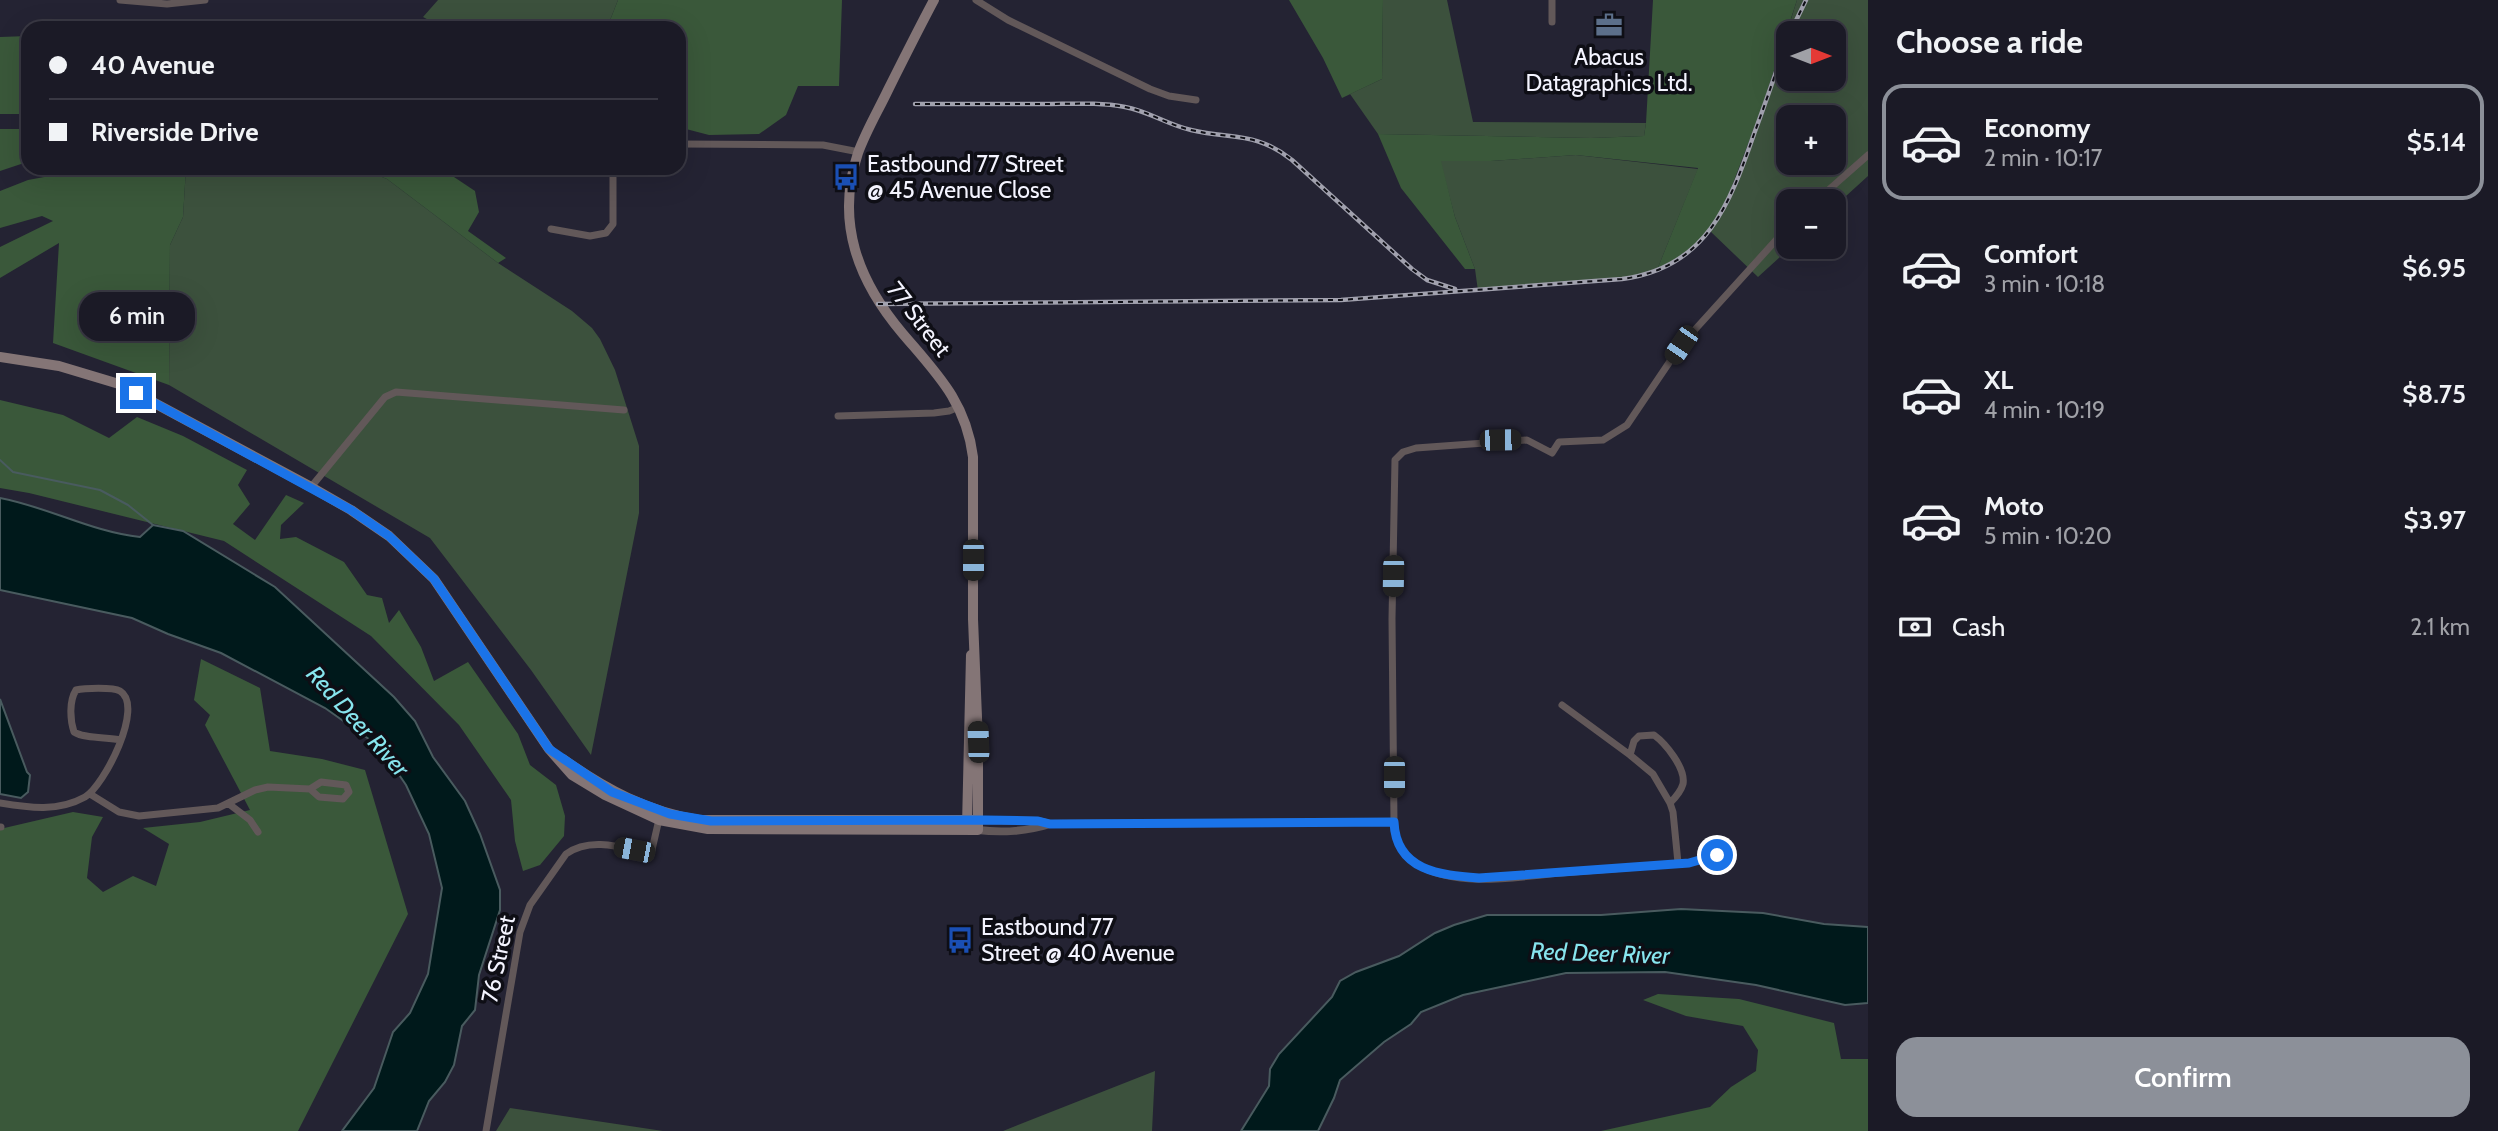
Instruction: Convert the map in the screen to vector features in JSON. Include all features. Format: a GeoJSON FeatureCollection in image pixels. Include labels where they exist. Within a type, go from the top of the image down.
{"type":"FeatureCollection","features":[{"type":"Feature","properties":{"kind":"main road","name":"77 Street"},"geometry":{"type":"LineString","coordinates":[[934,0],[859,152],[851,181],[849,212],[852,239],[860,269],[884,311],[946,384],[959,407],[970,437],[973,457],[973,634],[977,691],[972,825]]}},
{"type":"Feature","properties":{"kind":"main road"},"geometry":{"type":"LineString","coordinates":[[0,357],[59,366],[119,384],[311,487],[389,536],[434,579],[549,749],[612,792],[660,816],[711,821],[972,825]]}},
{"type":"Feature","properties":{"kind":"street"},"geometry":{"type":"LineString","coordinates":[[120,0],[159,4],[205,0]]}},
{"type":"Feature","properties":{"kind":"street"},"geometry":{"type":"LineString","coordinates":[[976,0],[1008,20],[1150,89],[1169,96],[1196,100]]}},
{"type":"Feature","properties":{"kind":"street"},"geometry":{"type":"LineString","coordinates":[[1552,0],[1552,22]]}},
{"type":"Feature","properties":{"kind":"street"},"geometry":{"type":"LineString","coordinates":[[686,145],[823,145],[859,152]]}},
{"type":"Feature","properties":{"kind":"street"},"geometry":{"type":"LineString","coordinates":[[1830,189],[1868,155]]}},
{"type":"Feature","properties":{"kind":"street"},"geometry":{"type":"LineString","coordinates":[[551,229],[590,236],[606,233],[613,224],[615,175]]}},
{"type":"Feature","properties":{"kind":"street"},"geometry":{"type":"LineString","coordinates":[[1717,855],[1678,863],[1498,878],[1459,877],[1429,870],[1405,856],[1396,842],[1394,822],[1392,619],[1395,460],[1403,452],[1416,448],[1527,440],[1552,453],[1559,442],[1603,440],[1627,425],[1681,345],[1776,240]]}},
{"type":"Feature","properties":{"kind":"street"},"geometry":{"type":"LineString","coordinates":[[311,487],[386,397],[396,391],[624,410]]}},
{"type":"Feature","properties":{"kind":"street"},"geometry":{"type":"LineString","coordinates":[[838,416],[934,413],[959,407]]}},
{"type":"Feature","properties":{"kind":"street"},"geometry":{"type":"LineString","coordinates":[[0,803],[54,808],[67,805],[90,794],[104,776],[121,740],[127,710],[123,693],[115,689],[76,690],[72,699],[74,732],[82,736],[121,740]]}},
{"type":"Feature","properties":{"kind":"street"},"geometry":{"type":"LineString","coordinates":[[1562,705],[1653,774],[1670,803],[1675,822],[1678,863]]}},
{"type":"Feature","properties":{"kind":"street"},"geometry":{"type":"LineString","coordinates":[[1630,755],[1634,741],[1639,736],[1654,735],[1661,740],[1682,775],[1683,784],[1670,803]]}},
{"type":"Feature","properties":{"kind":"street"},"geometry":{"type":"LineString","coordinates":[[90,794],[112,809],[132,816],[207,810],[229,804],[260,789],[276,787],[310,789],[321,797],[343,799],[349,792],[344,784],[320,782],[310,789]]}},
{"type":"Feature","properties":{"kind":"street"},"geometry":{"type":"LineString","coordinates":[[229,804],[250,820],[258,832]]}},
{"type":"Feature","properties":{"kind":"street","name":"76 Street"},"geometry":{"type":"LineString","coordinates":[[486,1131],[517,943],[530,905],[561,859],[574,848],[591,844],[651,854],[660,816]]}},
{"type":"Feature","properties":{"kind":"street"},"geometry":{"type":"LineString","coordinates":[[972,825],[1000,831],[1050,824],[1394,822]]}},
{"type":"Feature","properties":{"kind":"green space"},"geometry":{"type":"Polygon","coordinates":[[[438,0],[618,0],[610,21],[431,21],[423,17],[438,0]]]}},
{"type":"Feature","properties":{"kind":"green space"},"geometry":{"type":"Polygon","coordinates":[[[618,0],[842,0],[839,86],[798,86],[786,115],[759,134],[709,135],[686,129],[686,21],[610,21],[618,0]]]}},
{"type":"Feature","properties":{"kind":"green space"},"geometry":{"type":"Polygon","coordinates":[[[1289,0],[1383,0],[1382,79],[1342,98],[1323,58],[1289,0]]]}},
{"type":"Feature","properties":{"kind":"green space"},"geometry":{"type":"Polygon","coordinates":[[[1383,0],[1447,0],[1473,122],[1646,123],[1644,136],[1591,138],[1378,134],[1350,94],[1382,79],[1383,0]]]}},
{"type":"Feature","properties":{"kind":"green space"},"geometry":{"type":"Polygon","coordinates":[[[1653,0],[1797,0],[1790,21],[1776,21],[1776,64],[1725,204],[1710,231],[1699,242],[1657,270],[1698,168],[1576,155],[1491,161],[1441,161],[1455,217],[1475,269],[1465,269],[1401,188],[1378,134],[1591,138],[1644,136],[1653,0]]]}},
{"type":"Feature","properties":{"kind":"green space"},"geometry":{"type":"Polygon","coordinates":[[[1797,0],[1868,0],[1868,176],[1846,196],[1846,189],[1776,189],[1778,259],[1758,277],[1710,231],[1749,147],[1776,66],[1776,91],[1846,91],[1846,21],[1790,21],[1797,0]]]}},
{"type":"Feature","properties":{"kind":"green space"},"geometry":{"type":"Polygon","coordinates":[[[21,36],[21,114],[0,114],[0,37],[21,36]]]}},
{"type":"Feature","properties":{"kind":"green space"},"geometry":{"type":"Polygon","coordinates":[[[0,129],[21,129],[21,164],[0,171],[0,129]]]}},
{"type":"Feature","properties":{"kind":"green space"},"geometry":{"type":"Polygon","coordinates":[[[1576,155],[1698,169],[1657,270],[1622,279],[1478,291],[1475,269],[1455,217],[1440,161],[1491,161],[1576,155]]]}},
{"type":"Feature","properties":{"kind":"green space"},"geometry":{"type":"Polygon","coordinates":[[[55,175],[186,175],[183,217],[170,245],[169,385],[53,343],[59,243],[0,278],[0,247],[53,221],[42,216],[0,228],[0,191],[28,180],[55,175]]]}},
{"type":"Feature","properties":{"kind":"green space"},"geometry":{"type":"Polygon","coordinates":[[[186,175],[377,175],[387,179],[498,263],[572,311],[592,328],[615,370],[639,446],[639,513],[591,755],[531,670],[430,538],[169,385],[170,245],[183,217],[186,175]]]}},
{"type":"Feature","properties":{"kind":"green space"},"geometry":{"type":"Polygon","coordinates":[[[377,175],[451,175],[475,191],[479,212],[468,231],[506,258],[498,263],[387,179],[377,175]]]}},
{"type":"Feature","properties":{"kind":"green space"},"geometry":{"type":"Polygon","coordinates":[[[0,400],[63,415],[109,438],[137,417],[183,436],[247,470],[238,485],[250,504],[233,524],[255,540],[286,495],[304,503],[281,525],[280,539],[296,537],[344,562],[367,595],[382,598],[389,623],[399,610],[421,647],[434,681],[468,662],[518,734],[530,765],[556,785],[565,816],[564,836],[540,865],[523,871],[515,841],[511,800],[459,725],[371,636],[224,541],[0,488],[0,400]]]}},
{"type":"Feature","properties":{"kind":"green space"},"geometry":{"type":"Polygon","coordinates":[[[201,659],[260,688],[270,751],[322,759],[365,770],[408,914],[298,1131],[0,1131],[0,829],[73,812],[103,817],[92,837],[87,878],[103,892],[133,876],[156,886],[169,844],[143,828],[200,822],[250,810],[205,725],[210,715],[194,700],[201,659]]]}},
{"type":"Feature","properties":{"kind":"green space"},"geometry":{"type":"Polygon","coordinates":[[[1658,994],[1739,999],[1834,1023],[1841,1059],[1868,1059],[1868,1131],[1601,1131],[1710,1107],[1731,1087],[1756,1071],[1758,1050],[1743,1026],[1686,1016],[1643,1000],[1658,994]]]}},
{"type":"Feature","properties":{"kind":"green space"},"geometry":{"type":"Polygon","coordinates":[[[1155,1071],[1152,1131],[1003,1131],[1155,1071]]]}},
{"type":"Feature","properties":{"kind":"green space"},"geometry":{"type":"Polygon","coordinates":[[[510,1108],[663,1131],[496,1131],[510,1108]]]}},
{"type":"Feature","properties":{"kind":"water","name":"Red Deer River"},"geometry":{"type":"Polygon","coordinates":[[[0,498],[122,534],[140,537],[153,525],[183,531],[275,587],[394,697],[415,721],[433,757],[465,801],[500,890],[500,910],[479,975],[475,1010],[462,1026],[454,1065],[445,1082],[429,1101],[417,1131],[342,1131],[374,1088],[393,1032],[410,1013],[428,974],[442,888],[429,834],[406,785],[380,747],[325,708],[221,653],[132,618],[0,590],[0,498]]]}},
{"type":"Feature","properties":{"kind":"water"},"geometry":{"type":"Polygon","coordinates":[[[0,699],[30,775],[28,792],[21,798],[0,794],[0,699]]]}},
{"type":"Feature","properties":{"kind":"water","name":"Red Deer River"},"geometry":{"type":"Polygon","coordinates":[[[1681,909],[1763,913],[1824,924],[1868,927],[1868,1003],[1845,1005],[1756,985],[1665,972],[1566,973],[1463,995],[1421,1012],[1411,1024],[1384,1042],[1340,1080],[1318,1131],[1241,1131],[1269,1086],[1270,1069],[1279,1054],[1332,997],[1340,981],[1356,972],[1399,956],[1435,933],[1487,915],[1601,915],[1681,909]]]}},
{"type":"Feature","properties":{"kind":"waterway"},"geometry":{"type":"LineString","coordinates":[[0,460],[13,472],[100,490],[128,505],[153,525]]}},
{"type":"Feature","properties":{"kind":"railway"},"geometry":{"type":"LineString","coordinates":[[1796,21],[1806,0]]}},
{"type":"Feature","properties":{"kind":"railway"},"geometry":{"type":"LineString","coordinates":[[878,304],[1341,300],[1622,279],[1651,272],[1675,261],[1695,246],[1711,228],[1724,207],[1745,160],[1776,71]]}},
{"type":"Feature","properties":{"kind":"railway"},"geometry":{"type":"LineString","coordinates":[[915,104],[1115,105],[1191,130],[1267,144],[1292,160],[1412,269],[1427,280],[1455,289]]}},
{"type":"Feature","properties":{"kind":"place","name":"Abacus Datagraphics Ltd."},"geometry":{"type":"Point","coordinates":[1609,25]}},
{"type":"Feature","properties":{"kind":"place","name":"Eastbound 77 Street @ 45 Avenue Close"},"geometry":{"type":"Point","coordinates":[846,177]}},
{"type":"Feature","properties":{"kind":"place","name":"Eastbound 77 Street @ 40 Avenue"},"geometry":{"type":"Point","coordinates":[960,940]}},
{"type":"Feature","properties":{"kind":"route"},"geometry":{"type":"LineString","coordinates":[[136,393],[311,487],[389,536],[434,579],[549,749],[612,792],[670,814],[711,821],[985,820],[1038,821],[1050,824],[1394,822],[1396,842],[1405,856],[1417,865],[1446,875],[1479,878],[1689,863],[1717,855]]}}]}
